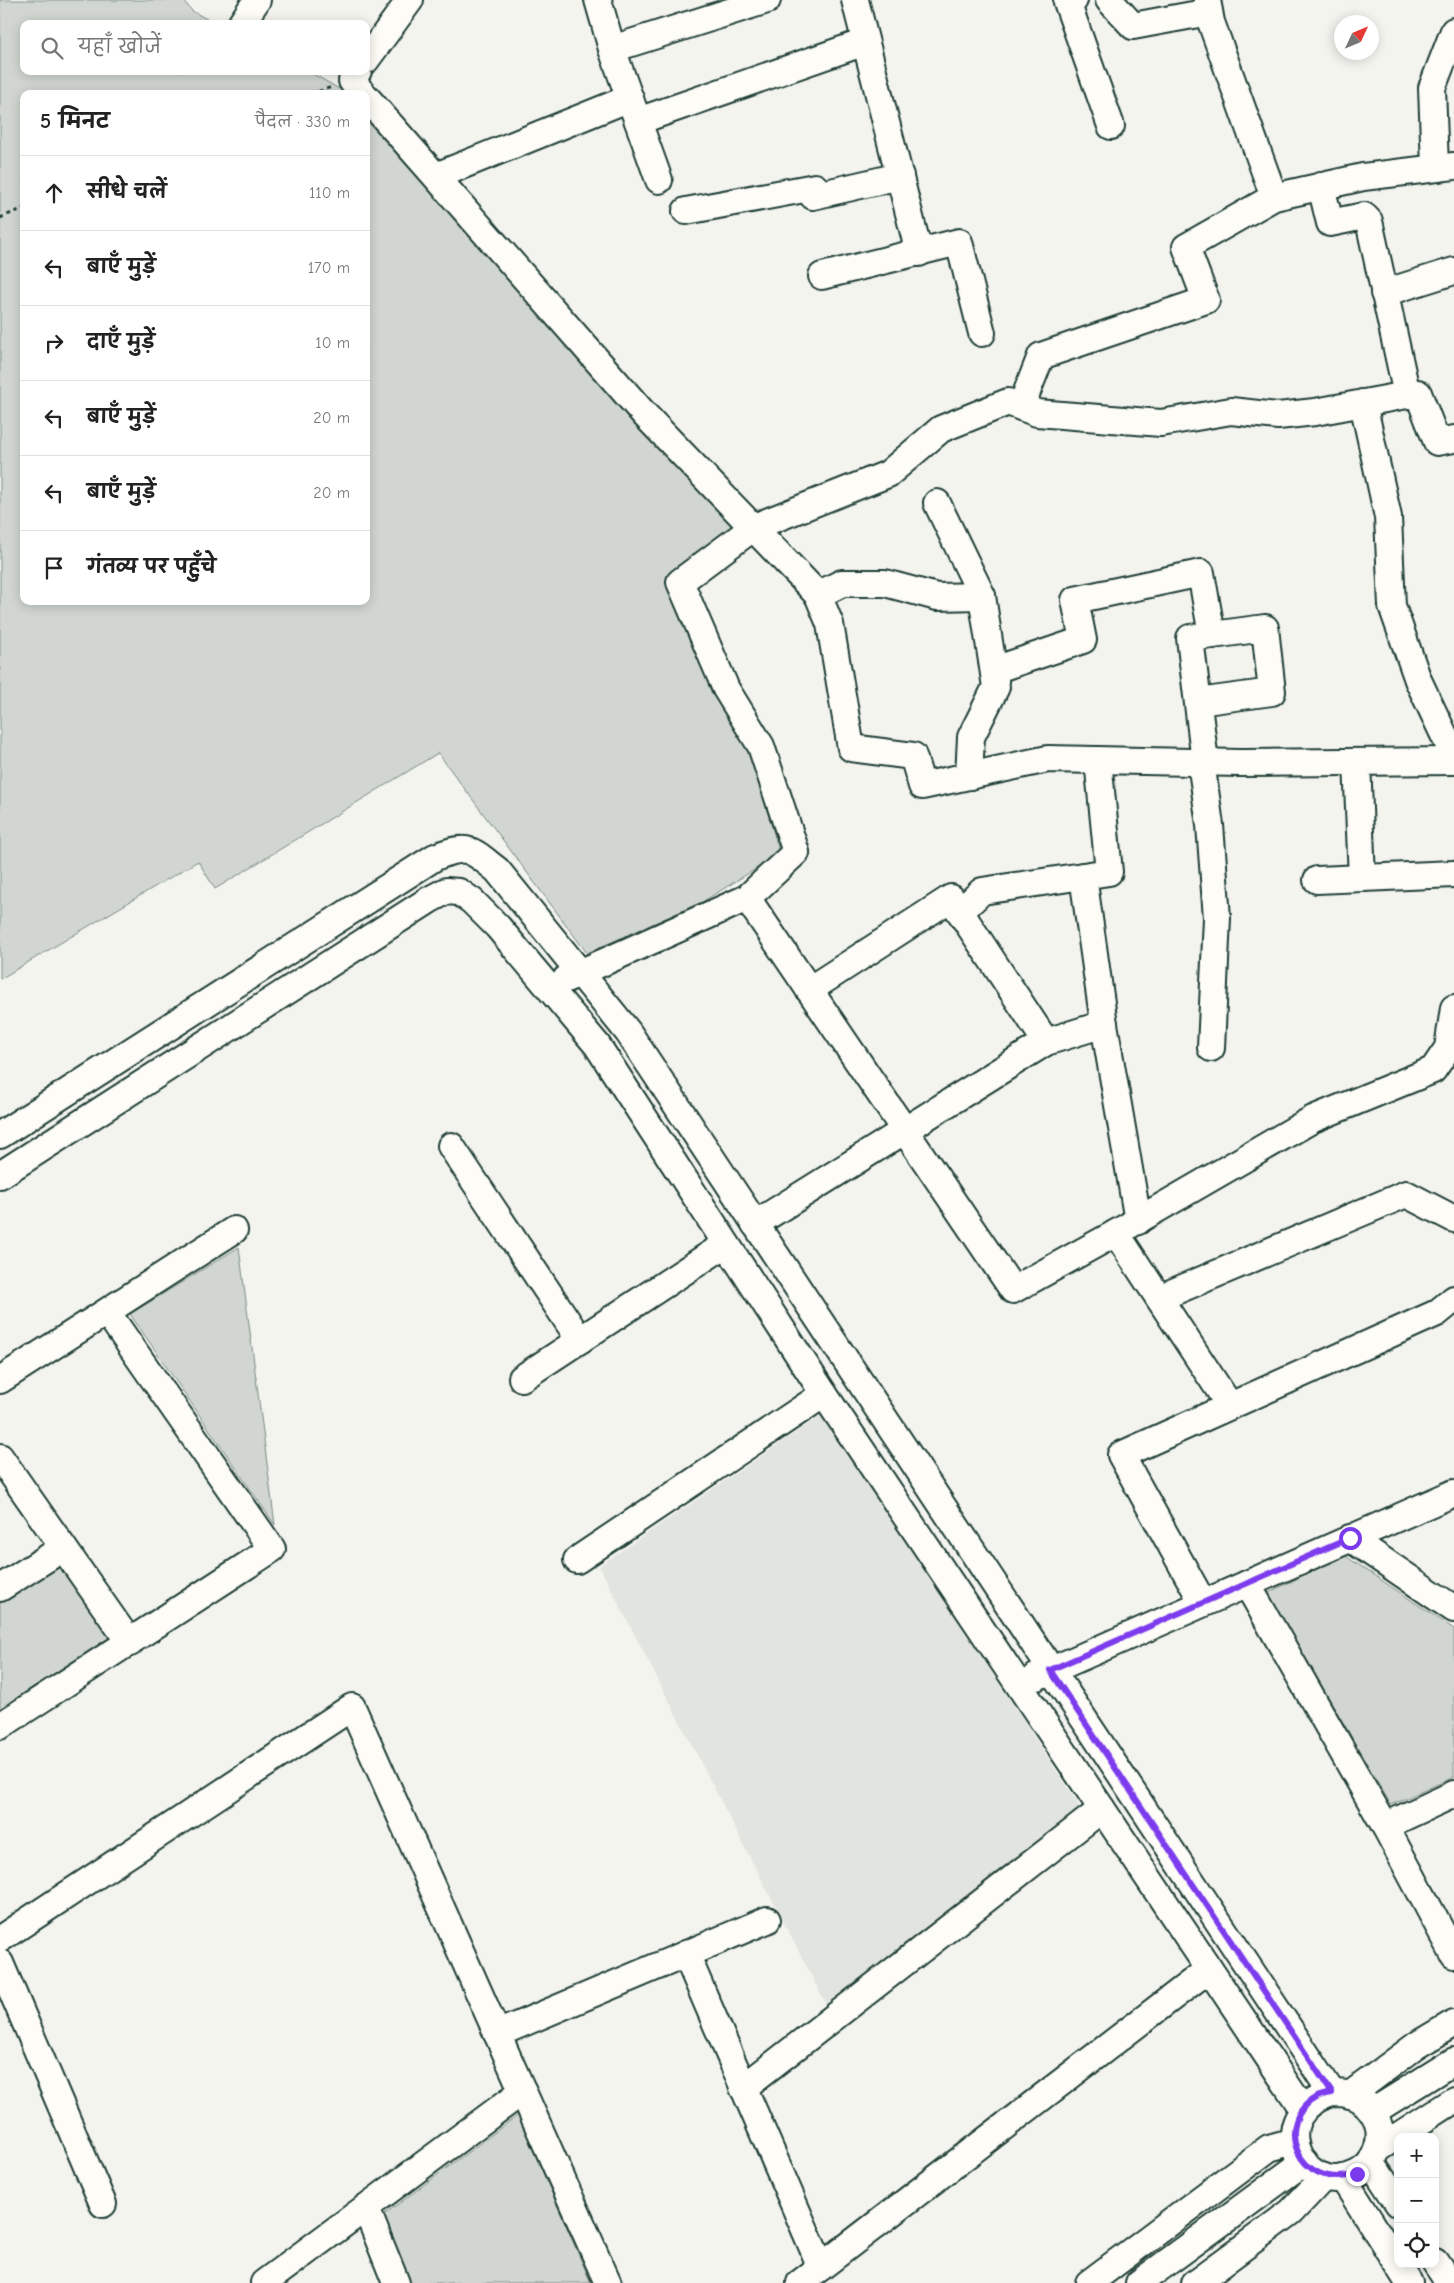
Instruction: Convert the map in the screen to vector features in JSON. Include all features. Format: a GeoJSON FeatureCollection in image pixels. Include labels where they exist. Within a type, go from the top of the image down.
{"type":"FeatureCollection","features":[{"type":"Feature","properties":{"kind":"street"},"geometry":{"type":"LineString","coordinates":[[244,20],[257,0]]}},
{"type":"Feature","properties":{"kind":"street"},"geometry":{"type":"LineString","coordinates":[[370,66],[410,0]]}},
{"type":"Feature","properties":{"kind":"street"},"geometry":{"type":"LineString","coordinates":[[598,0],[612,49],[659,180]]}},
{"type":"Feature","properties":{"kind":"street"},"geometry":{"type":"LineString","coordinates":[[612,49],[764,0]]}},
{"type":"Feature","properties":{"kind":"street"},"geometry":{"type":"LineString","coordinates":[[855,0],[919,252]]}},
{"type":"Feature","properties":{"kind":"street"},"geometry":{"type":"LineString","coordinates":[[1074,0],[1067,2],[1111,126]]}},
{"type":"Feature","properties":{"kind":"street"},"geometry":{"type":"LineString","coordinates":[[1109,0],[1133,26],[1208,6],[1214,31],[1274,197]]}},
{"type":"Feature","properties":{"kind":"street"},"geometry":{"type":"LineString","coordinates":[[1021,407],[1041,356],[1206,300],[1186,247],[1274,197],[1363,177],[1445,167],[1432,88],[1454,30]]}},
{"type":"Feature","properties":{"kind":"street"},"geometry":{"type":"LineString","coordinates":[[436,176],[634,109],[866,42]]}},
{"type":"Feature","properties":{"kind":"street"},"geometry":{"type":"LineString","coordinates":[[370,92],[436,176],[645,415],[754,526],[818,595],[830,624],[851,748],[913,756],[922,786],[1048,759],[1203,762],[1454,761]]}},
{"type":"Feature","properties":{"kind":"street"},"geometry":{"type":"LineString","coordinates":[[686,211],[816,187],[814,196],[900,176]]}},
{"type":"Feature","properties":{"kind":"street"},"geometry":{"type":"LineString","coordinates":[[1321,186],[1330,223],[1364,216],[1369,221],[1407,395]]}},
{"type":"Feature","properties":{"kind":"street"},"geometry":{"type":"LineString","coordinates":[[822,276],[959,242],[982,333]]}},
{"type":"Feature","properties":{"kind":"street"},"geometry":{"type":"LineString","coordinates":[[1384,293],[1454,271]]}},
{"type":"Feature","properties":{"kind":"street"},"geometry":{"type":"LineString","coordinates":[[549,988],[580,971],[747,898],[796,852],[761,746],[726,689],[680,582],[754,526],[888,474],[941,429],[1008,402],[1037,413],[1161,423],[1232,411],[1278,416],[1418,393],[1438,442],[1454,439]]}},
{"type":"Feature","properties":{"kind":"street"},"geometry":{"type":"LineString","coordinates":[[1363,403],[1388,517],[1392,606],[1418,680],[1454,756]]}},
{"type":"Feature","properties":{"kind":"street"},"geometry":{"type":"LineString","coordinates":[[937,503],[982,596],[996,687],[971,737],[969,776]]}},
{"type":"Feature","properties":{"kind":"street"},"geometry":{"type":"LineString","coordinates":[[994,670],[1083,640],[1075,600],[1201,573],[1212,635]]}},
{"type":"Feature","properties":{"kind":"street"},"geometry":{"type":"LineString","coordinates":[[818,595],[842,583],[885,583],[937,597],[982,596]]}},
{"type":"Feature","properties":{"kind":"street"},"geometry":{"type":"LineString","coordinates":[[1198,702],[1272,692],[1265,628],[1190,638],[1210,826],[1217,918],[1211,1048]]}},
{"type":"Feature","properties":{"kind":"street"},"geometry":{"type":"LineString","coordinates":[[960,912],[982,891],[1110,872],[1098,760]]}},
{"type":"Feature","properties":{"kind":"street"},"geometry":{"type":"LineString","coordinates":[[1357,762],[1362,878]]}},
{"type":"Feature","properties":{"kind":"street"},"geometry":{"type":"LineString","coordinates":[[0,1135],[436,857],[455,849],[473,851],[497,870],[628,1032],[1050,1670],[1341,2094],[1374,2111],[1380,2132],[1375,2155],[1394,2195]]}},
{"type":"Feature","properties":{"kind":"street"},"geometry":{"type":"LineString","coordinates":[[1316,880],[1454,874]]}},
{"type":"Feature","properties":{"kind":"street"},"geometry":{"type":"LineString","coordinates":[[1083,876],[1104,1024],[1127,1227],[1159,1298],[1230,1406]]}},
{"type":"Feature","properties":{"kind":"street"},"geometry":{"type":"LineString","coordinates":[[0,1175],[446,890],[459,892],[472,901],[498,927],[597,1045],[824,1394],[1303,2109]]}},
{"type":"Feature","properties":{"kind":"street"},"geometry":{"type":"LineString","coordinates":[[747,898],[1013,1290],[1127,1227],[1313,1119],[1433,1070],[1448,1048],[1454,1008]]}},
{"type":"Feature","properties":{"kind":"street"},"geometry":{"type":"LineString","coordinates":[[809,990],[951,898],[1046,1042]]}},
{"type":"Feature","properties":{"kind":"street"},"geometry":{"type":"LineString","coordinates":[[755,1224],[1046,1042],[1104,1024]]}},
{"type":"Feature","properties":{"kind":"street"},"geometry":{"type":"LineString","coordinates":[[452,1146],[580,1340]]}},
{"type":"Feature","properties":{"kind":"street"},"geometry":{"type":"LineString","coordinates":[[1159,1298],[1406,1194],[1451,1210]]}},
{"type":"Feature","properties":{"kind":"street"},"geometry":{"type":"LineString","coordinates":[[0,1380],[234,1230]]}},
{"type":"Feature","properties":{"kind":"street"},"geometry":{"type":"LineString","coordinates":[[522,1378],[726,1244]]}},
{"type":"Feature","properties":{"kind":"street"},"geometry":{"type":"LineString","coordinates":[[1203,1603],[1121,1455],[1437,1313],[1454,1299]]}},
{"type":"Feature","properties":{"kind":"street"},"geometry":{"type":"LineString","coordinates":[[0,1726],[272,1549],[107,1312]]}},
{"type":"Feature","properties":{"kind":"street"},"geometry":{"type":"LineString","coordinates":[[577,1560],[824,1394]]}},
{"type":"Feature","properties":{"kind":"street"},"geometry":{"type":"LineString","coordinates":[[0,1457],[130,1643]]}},
{"type":"Feature","properties":{"kind":"street"},"geometry":{"type":"LineString","coordinates":[[1019,1686],[1050,1670],[1454,1493]]}},
{"type":"Feature","properties":{"kind":"street"},"geometry":{"type":"LineString","coordinates":[[1350,1538],[1454,1609]]}},
{"type":"Feature","properties":{"kind":"street"},"geometry":{"type":"LineString","coordinates":[[0,1588],[63,1548]]}},
{"type":"Feature","properties":{"kind":"street"},"geometry":{"type":"LineString","coordinates":[[1247,1584],[1386,1826],[1454,1955]]}},
{"type":"Feature","properties":{"kind":"street"},"geometry":{"type":"LineString","coordinates":[[0,1939],[352,1707],[608,2283]]}},
{"type":"Feature","properties":{"kind":"street"},"geometry":{"type":"LineString","coordinates":[[1386,1826],[1454,1794]]}},
{"type":"Feature","properties":{"kind":"street"},"geometry":{"type":"LineString","coordinates":[[743,2088],[1102,1809]]}},
{"type":"Feature","properties":{"kind":"street"},"geometry":{"type":"LineString","coordinates":[[497,2034],[767,1920]]}},
{"type":"Feature","properties":{"kind":"street"},"geometry":{"type":"LineString","coordinates":[[686,1954],[821,2267]]}},
{"type":"Feature","properties":{"kind":"street"},"geometry":{"type":"LineString","coordinates":[[0,1963],[103,2204]]}},
{"type":"Feature","properties":{"kind":"street"},"geometry":{"type":"LineString","coordinates":[[800,2283],[1209,1969]]}},
{"type":"Feature","properties":{"kind":"street"},"geometry":{"type":"LineString","coordinates":[[1408,2283],[1316,2164],[1296,2122],[1303,2109],[1317,2097],[1341,2094],[1454,2022]]}},
{"type":"Feature","properties":{"kind":"street"},"geometry":{"type":"LineString","coordinates":[[1374,2111],[1454,2061]]}},
{"type":"Feature","properties":{"kind":"street"},"geometry":{"type":"LineString","coordinates":[[264,2283],[523,2091]]}},
{"type":"Feature","properties":{"kind":"street"},"geometry":{"type":"LineString","coordinates":[[1089,2283],[1269,2148],[1316,2164],[1357,2174],[1375,2155],[1454,2100]]}},
{"type":"Feature","properties":{"kind":"street"},"geometry":{"type":"LineString","coordinates":[[1138,2283],[1316,2164]]}},
{"type":"Feature","properties":{"kind":"street"},"geometry":{"type":"LineString","coordinates":[[1195,2283],[1291,2212],[1316,2164]]}},
{"type":"Feature","properties":{"kind":"street"},"geometry":{"type":"LineString","coordinates":[[366,2208],[396,2283]]}},
{"type":"Feature","properties":{"kind":"street"},"geometry":{"type":"LineString","coordinates":[[1439,2268],[1449,2283]]}},
{"type":"Feature","properties":{"kind":"path"},"geometry":{"type":"LineString","coordinates":[[0,218],[20,210]]}},
{"type":"Feature","properties":{"kind":"shaded area"},"geometry":{"type":"Polygon","coordinates":[[[0,0],[183,0],[192,11],[209,20],[20,20],[20,75],[315,75],[341,90],[20,90],[20,605],[370,605],[370,118],[735,527],[668,580],[750,753],[780,854],[702,902],[587,953],[438,753],[215,889],[198,861],[0,979],[0,0]]]}},
{"type":"Feature","properties":{"kind":"shaded area"},"geometry":{"type":"Polygon","coordinates":[[[239,1247],[275,1525],[130,1314],[239,1247]]]}},
{"type":"Feature","properties":{"kind":"shaded area"},"geometry":{"type":"Polygon","coordinates":[[[823,1414],[1081,1808],[826,2004],[599,1566],[823,1414]]]}},
{"type":"Feature","properties":{"kind":"shaded area"},"geometry":{"type":"Polygon","coordinates":[[[1344,1555],[1454,1629],[1454,1777],[1391,1805],[1268,1593],[1344,1555]]]}},
{"type":"Feature","properties":{"kind":"shaded area"},"geometry":{"type":"Polygon","coordinates":[[[59,1562],[114,1642],[0,1713],[0,1600],[59,1562]]]}},
{"type":"Feature","properties":{"kind":"shaded area"},"geometry":{"type":"Polygon","coordinates":[[[518,2115],[591,2283],[409,2283],[382,2216],[518,2115]]]}},
{"type":"Feature","properties":{"kind":"route"},"geometry":{"type":"LineString","coordinates":[[1350,1538],[1050,1670],[1332,2093],[1317,2097],[1303,2109],[1296,2122],[1294,2141],[1299,2155],[1310,2170],[1324,2177],[1343,2178],[1357,2174]]}}]}
